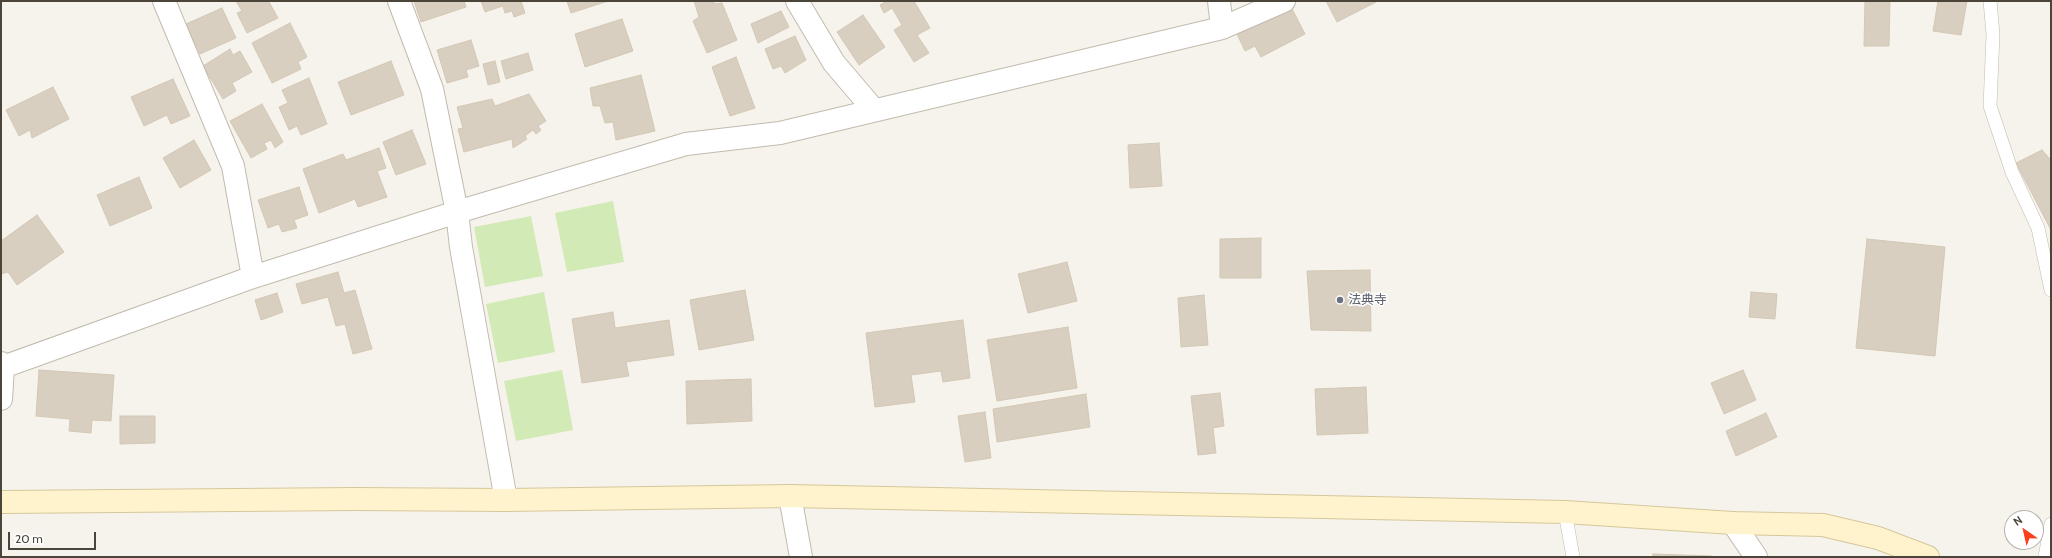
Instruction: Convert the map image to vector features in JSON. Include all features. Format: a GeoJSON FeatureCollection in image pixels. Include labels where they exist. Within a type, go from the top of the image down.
{"type":"FeatureCollection","features":[{"type":"Feature","properties":{"kind":"street"},"geometry":{"type":"LineString","coordinates":[[164,1],[233,166],[253,277]]}},
{"type":"Feature","properties":{"kind":"street"},"geometry":{"type":"LineString","coordinates":[[399,1],[432,89],[457,212],[461,247],[506,500]]}},
{"type":"Feature","properties":{"kind":"street"},"geometry":{"type":"LineString","coordinates":[[797,1],[834,63],[874,110]]}},
{"type":"Feature","properties":{"kind":"street"},"geometry":{"type":"LineString","coordinates":[[1219,1],[1222,28]]}},
{"type":"Feature","properties":{"kind":"street"},"geometry":{"type":"LineString","coordinates":[[1,399],[2,365],[253,277],[457,212],[686,144],[780,133],[1222,28],[1284,1]]}},
{"type":"Feature","properties":{"kind":"street"},"geometry":{"type":"LineString","coordinates":[[790,496],[801,557]]}},
{"type":"Feature","properties":{"kind":"street"},"geometry":{"type":"LineString","coordinates":[[1,502],[354,499],[506,500],[790,496],[1565,512],[1733,523],[1823,525],[1878,538],[1928,557]]}},
{"type":"Feature","properties":{"kind":"street"},"geometry":{"type":"LineString","coordinates":[[1733,523],[1756,557]]}},
{"type":"Feature","properties":{"kind":"lane"},"geometry":{"type":"LineString","coordinates":[[1990,1],[1993,34],[1990,106],[2012,172],[2038,228],[2051,290]]}},
{"type":"Feature","properties":{"kind":"lane"},"geometry":{"type":"LineString","coordinates":[[1565,512],[1573,557]]}},
{"type":"Feature","properties":{"kind":"lane"},"geometry":{"type":"LineString","coordinates":[[2045,557],[2051,524]]}},
{"type":"Feature","properties":{"kind":"green space"},"geometry":{"type":"Polygon","coordinates":[[[613,201],[624,262],[567,272],[555,213],[613,201]]]}},
{"type":"Feature","properties":{"kind":"green space"},"geometry":{"type":"Polygon","coordinates":[[[531,216],[543,276],[485,287],[474,227],[531,216]]]}},
{"type":"Feature","properties":{"kind":"green space"},"geometry":{"type":"Polygon","coordinates":[[[544,292],[555,352],[498,363],[486,304],[544,292]]]}},
{"type":"Feature","properties":{"kind":"green space"},"geometry":{"type":"Polygon","coordinates":[[[562,370],[573,430],[516,441],[504,381],[562,370]]]}},
{"type":"Feature","properties":{"kind":"building"},"geometry":{"type":"Polygon","coordinates":[[[236,1],[272,1],[269,2],[278,18],[247,33],[237,13],[242,11],[236,1]]]}},
{"type":"Feature","properties":{"kind":"building"},"geometry":{"type":"Polygon","coordinates":[[[414,1],[464,1],[466,7],[421,22],[414,1]]]}},
{"type":"Feature","properties":{"kind":"building"},"geometry":{"type":"Polygon","coordinates":[[[481,1],[521,1],[525,13],[514,17],[512,11],[505,13],[503,6],[485,12],[481,1]]]}},
{"type":"Feature","properties":{"kind":"building"},"geometry":{"type":"Polygon","coordinates":[[[567,1],[608,1],[571,13],[567,1]]]}},
{"type":"Feature","properties":{"kind":"building"},"geometry":{"type":"Polygon","coordinates":[[[694,1],[714,1],[714,4],[722,3],[737,40],[707,53],[693,21],[699,17],[694,1]]]}},
{"type":"Feature","properties":{"kind":"building"},"geometry":{"type":"Polygon","coordinates":[[[887,1],[914,1],[930,28],[917,35],[929,53],[914,62],[894,30],[902,25],[892,8],[884,13],[880,5],[887,1]]]}},
{"type":"Feature","properties":{"kind":"building"},"geometry":{"type":"Polygon","coordinates":[[[1326,1],[1375,1],[1376,2],[1337,22],[1326,1]]]}},
{"type":"Feature","properties":{"kind":"building"},"geometry":{"type":"Polygon","coordinates":[[[1865,1],[1890,1],[1889,46],[1864,46],[1865,1]]]}},
{"type":"Feature","properties":{"kind":"building"},"geometry":{"type":"Polygon","coordinates":[[[1938,1],[1967,1],[1961,35],[1933,31],[1938,1]]]}},
{"type":"Feature","properties":{"kind":"building"},"geometry":{"type":"Polygon","coordinates":[[[1290,5],[1305,34],[1261,57],[1255,46],[1245,51],[1236,32],[1290,5]]]}},
{"type":"Feature","properties":{"kind":"building"},"geometry":{"type":"Polygon","coordinates":[[[222,8],[236,38],[200,54],[186,24],[222,8]]]}},
{"type":"Feature","properties":{"kind":"building"},"geometry":{"type":"Polygon","coordinates":[[[781,11],[789,27],[758,43],[751,24],[781,11]]]}},
{"type":"Feature","properties":{"kind":"building"},"geometry":{"type":"Polygon","coordinates":[[[863,15],[885,47],[859,65],[837,32],[863,15]]]}},
{"type":"Feature","properties":{"kind":"building"},"geometry":{"type":"Polygon","coordinates":[[[622,19],[633,51],[585,67],[575,34],[622,19]]]}},
{"type":"Feature","properties":{"kind":"building"},"geometry":{"type":"Polygon","coordinates":[[[290,23],[307,57],[298,62],[301,69],[272,83],[252,43],[290,23]]]}},
{"type":"Feature","properties":{"kind":"building"},"geometry":{"type":"Polygon","coordinates":[[[795,36],[806,60],[785,73],[781,66],[773,69],[765,49],[795,36]]]}},
{"type":"Feature","properties":{"kind":"building"},"geometry":{"type":"Polygon","coordinates":[[[471,40],[479,66],[466,70],[468,77],[447,83],[437,50],[471,40]]]}},
{"type":"Feature","properties":{"kind":"building"},"geometry":{"type":"Polygon","coordinates":[[[230,49],[233,55],[240,51],[252,72],[232,83],[236,91],[223,99],[203,66],[230,49]]]}},
{"type":"Feature","properties":{"kind":"building"},"geometry":{"type":"Polygon","coordinates":[[[528,53],[533,70],[506,79],[501,61],[528,53]]]}},
{"type":"Feature","properties":{"kind":"building"},"geometry":{"type":"Polygon","coordinates":[[[736,57],[755,108],[730,116],[712,67],[736,57]]]}},
{"type":"Feature","properties":{"kind":"building"},"geometry":{"type":"Polygon","coordinates":[[[391,61],[404,95],[351,115],[338,82],[391,61]]]}},
{"type":"Feature","properties":{"kind":"building"},"geometry":{"type":"Polygon","coordinates":[[[495,61],[500,82],[488,85],[483,64],[495,61]]]}},
{"type":"Feature","properties":{"kind":"building"},"geometry":{"type":"Polygon","coordinates":[[[641,75],[655,131],[616,140],[613,122],[605,123],[600,106],[593,106],[590,88],[641,75]]]}},
{"type":"Feature","properties":{"kind":"building"},"geometry":{"type":"Polygon","coordinates":[[[309,78],[327,124],[301,135],[297,126],[289,130],[279,107],[288,103],[282,90],[309,78]]]}},
{"type":"Feature","properties":{"kind":"building"},"geometry":{"type":"Polygon","coordinates":[[[173,79],[190,116],[171,124],[167,115],[144,126],[131,97],[173,79]]]}},
{"type":"Feature","properties":{"kind":"building"},"geometry":{"type":"Polygon","coordinates":[[[53,87],[69,119],[32,138],[30,130],[19,136],[6,110],[53,87]]]}},
{"type":"Feature","properties":{"kind":"building"},"geometry":{"type":"Polygon","coordinates":[[[529,94],[546,121],[538,126],[541,130],[536,134],[533,130],[525,136],[527,139],[513,148],[512,139],[464,152],[458,129],[463,128],[457,107],[492,99],[495,106],[529,94]]]}},
{"type":"Feature","properties":{"kind":"building"},"geometry":{"type":"Polygon","coordinates":[[[262,104],[283,142],[275,148],[271,140],[264,143],[267,149],[251,158],[230,121],[262,104]]]}},
{"type":"Feature","properties":{"kind":"building"},"geometry":{"type":"Polygon","coordinates":[[[412,130],[426,164],[396,175],[383,142],[412,130]]]}},
{"type":"Feature","properties":{"kind":"building"},"geometry":{"type":"Polygon","coordinates":[[[194,140],[211,170],[180,188],[163,158],[194,140]]]}},
{"type":"Feature","properties":{"kind":"building"},"geometry":{"type":"Polygon","coordinates":[[[1159,143],[1162,186],[1130,188],[1128,145],[1159,143]]]}},
{"type":"Feature","properties":{"kind":"building"},"geometry":{"type":"Polygon","coordinates":[[[379,148],[386,168],[377,171],[387,197],[358,207],[355,199],[319,213],[303,169],[343,154],[346,160],[379,148]]]}},
{"type":"Feature","properties":{"kind":"building"},"geometry":{"type":"Polygon","coordinates":[[[2042,150],[2051,160],[2051,230],[2016,163],[2042,150]]]}},
{"type":"Feature","properties":{"kind":"building"},"geometry":{"type":"Polygon","coordinates":[[[139,177],[152,208],[110,226],[97,195],[139,177]]]}},
{"type":"Feature","properties":{"kind":"building"},"geometry":{"type":"Polygon","coordinates":[[[299,187],[308,215],[294,220],[297,228],[282,232],[279,224],[268,228],[258,200],[299,187]]]}},
{"type":"Feature","properties":{"kind":"building"},"geometry":{"type":"Polygon","coordinates":[[[37,215],[64,252],[17,285],[8,272],[1,274],[1,241],[37,215]]]}},
{"type":"Feature","properties":{"kind":"building"},"geometry":{"type":"Polygon","coordinates":[[[1261,238],[1261,278],[1220,278],[1220,239],[1261,238]]]}},
{"type":"Feature","properties":{"kind":"building"},"geometry":{"type":"Polygon","coordinates":[[[1867,239],[1945,247],[1935,356],[1856,348],[1867,239]]]}},
{"type":"Feature","properties":{"kind":"building"},"geometry":{"type":"Polygon","coordinates":[[[1067,262],[1077,301],[1028,313],[1018,274],[1067,262]]]}},
{"type":"Feature","properties":{"kind":"building","name":"法典寺"},"geometry":{"type":"Polygon","coordinates":[[[1370,270],[1371,331],[1311,330],[1307,271],[1370,270]]]}},
{"type":"Feature","properties":{"kind":"building"},"geometry":{"type":"Polygon","coordinates":[[[338,272],[344,293],[355,290],[372,349],[353,354],[345,324],[336,326],[328,297],[302,304],[296,284],[338,272]]]}},
{"type":"Feature","properties":{"kind":"building"},"geometry":{"type":"Polygon","coordinates":[[[745,290],[754,340],[699,350],[690,300],[745,290]]]}},
{"type":"Feature","properties":{"kind":"building"},"geometry":{"type":"Polygon","coordinates":[[[1751,292],[1777,294],[1775,319],[1749,317],[1751,292]]]}},
{"type":"Feature","properties":{"kind":"building"},"geometry":{"type":"Polygon","coordinates":[[[277,293],[283,312],[261,320],[255,300],[277,293]]]}},
{"type":"Feature","properties":{"kind":"building"},"geometry":{"type":"Polygon","coordinates":[[[1204,295],[1208,345],[1181,347],[1178,298],[1204,295]]]}},
{"type":"Feature","properties":{"kind":"building"},"geometry":{"type":"Polygon","coordinates":[[[613,312],[615,328],[669,320],[674,355],[626,362],[629,376],[582,383],[572,319],[613,312]]]}},
{"type":"Feature","properties":{"kind":"building"},"geometry":{"type":"Polygon","coordinates":[[[963,320],[970,378],[943,382],[941,371],[911,375],[915,402],[875,407],[866,333],[963,320]]]}},
{"type":"Feature","properties":{"kind":"building"},"geometry":{"type":"Polygon","coordinates":[[[1068,327],[1077,388],[997,401],[987,340],[1068,327]]]}},
{"type":"Feature","properties":{"kind":"building"},"geometry":{"type":"Polygon","coordinates":[[[39,370],[114,375],[111,421],[92,420],[91,433],[69,431],[70,419],[36,416],[39,370]]]}},
{"type":"Feature","properties":{"kind":"building"},"geometry":{"type":"Polygon","coordinates":[[[1743,370],[1756,400],[1724,414],[1711,383],[1743,370]]]}},
{"type":"Feature","properties":{"kind":"building"},"geometry":{"type":"Polygon","coordinates":[[[751,379],[752,421],[687,424],[686,381],[751,379]]]}},
{"type":"Feature","properties":{"kind":"building"},"geometry":{"type":"Polygon","coordinates":[[[1366,387],[1368,433],[1317,435],[1315,389],[1366,387]]]}},
{"type":"Feature","properties":{"kind":"building"},"geometry":{"type":"Polygon","coordinates":[[[1220,393],[1224,426],[1213,428],[1216,453],[1198,455],[1191,396],[1220,393]]]}},
{"type":"Feature","properties":{"kind":"building"},"geometry":{"type":"Polygon","coordinates":[[[1086,394],[1090,427],[997,442],[993,409],[1086,394]]]}},
{"type":"Feature","properties":{"kind":"building"},"geometry":{"type":"Polygon","coordinates":[[[985,412],[991,458],[965,462],[958,416],[985,412]]]}},
{"type":"Feature","properties":{"kind":"building"},"geometry":{"type":"Polygon","coordinates":[[[1766,413],[1777,437],[1736,456],[1726,431],[1766,413]]]}},
{"type":"Feature","properties":{"kind":"building"},"geometry":{"type":"Polygon","coordinates":[[[120,416],[155,416],[155,443],[120,444],[120,416]]]}},
{"type":"Feature","properties":{"kind":"building"},"geometry":{"type":"Polygon","coordinates":[[[1653,554],[1712,556],[1712,557],[1653,557],[1653,554]]]}},
{"type":"Feature","properties":{"kind":"place","name":"法典寺"},"geometry":{"type":"Point","coordinates":[1340,300]}}]}
